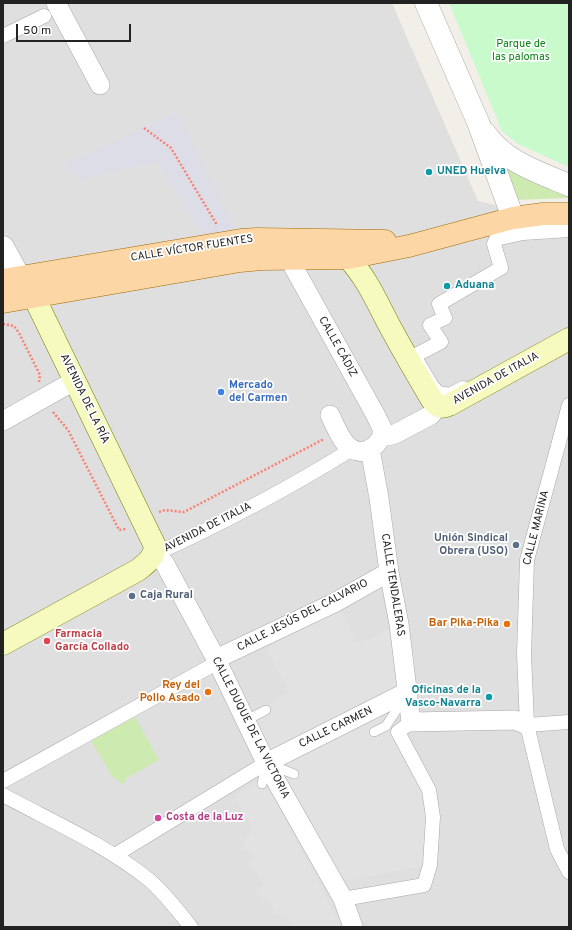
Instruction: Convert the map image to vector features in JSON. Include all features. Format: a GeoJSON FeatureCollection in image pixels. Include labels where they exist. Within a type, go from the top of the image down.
{"type":"FeatureCollection","features":[{"type":"Feature","properties":{"kind":"main road"},"geometry":{"type":"LineString","coordinates":[[426,241],[513,218],[543,214],[569,214]]}},
{"type":"Feature","properties":{"kind":"main road","name":"CALLE VÍCTOR FUENTES"},"geometry":{"type":"LineString","coordinates":[[11,279],[257,238],[426,241]]}},
{"type":"Feature","properties":{"kind":"main road","name":"CALLE VÍCTOR FUENTES"},"geometry":{"type":"LineString","coordinates":[[3,302],[240,261],[261,259],[291,260],[348,258],[396,249],[426,241]]}},
{"type":"Feature","properties":{"kind":"main road"},"geometry":{"type":"LineString","coordinates":[[348,258],[358,268],[366,281],[406,356],[431,398],[438,406]]}},
{"type":"Feature","properties":{"kind":"main road","name":"AVENIDA DE LA RÍA"},"geometry":{"type":"LineString","coordinates":[[34,297],[151,536],[155,546],[153,555]]}},
{"type":"Feature","properties":{"kind":"main road","name":"AVENIDA DE ITALIA"},"geometry":{"type":"LineString","coordinates":[[438,406],[442,407],[449,405],[569,339]]}},
{"type":"Feature","properties":{"kind":"main road","name":"AVENIDA DE ITALIA"},"geometry":{"type":"LineString","coordinates":[[3,644],[138,570],[150,560],[153,555]]}},
{"type":"Feature","properties":{"kind":"street"},"geometry":{"type":"LineString","coordinates":[[426,3],[478,122],[513,218]]}},
{"type":"Feature","properties":{"kind":"street"},"geometry":{"type":"LineString","coordinates":[[3,36],[50,9],[100,85]]}},
{"type":"Feature","properties":{"kind":"street"},"geometry":{"type":"LineString","coordinates":[[478,122],[487,136],[508,156],[532,170],[569,185]]}},
{"type":"Feature","properties":{"kind":"street"},"geometry":{"type":"LineString","coordinates":[[569,230],[523,233],[496,239],[494,244],[501,268],[438,304],[445,318],[430,325],[441,342],[414,356],[432,386],[438,393],[450,395],[569,331]]}},
{"type":"Feature","properties":{"kind":"street","name":"CALLE VÍCTOR FUENTES"},"geometry":{"type":"LineString","coordinates":[[291,260],[294,254],[306,248],[351,248],[366,241]]}},
{"type":"Feature","properties":{"kind":"street","name":"AVENIDA DE LA RÍA"},"geometry":{"type":"LineString","coordinates":[[3,247],[11,279],[34,297]]}},
{"type":"Feature","properties":{"kind":"street","name":"CALLE CÁDIZ"},"geometry":{"type":"LineString","coordinates":[[291,260],[298,277],[382,428],[368,445]]}},
{"type":"Feature","properties":{"kind":"street"},"geometry":{"type":"LineString","coordinates":[[3,421],[74,381]]}},
{"type":"Feature","properties":{"kind":"street","name":"CALLE MARINA"},"geometry":{"type":"LineString","coordinates":[[569,405],[527,560],[524,654],[527,725],[557,849],[569,872]]}},
{"type":"Feature","properties":{"kind":"street","name":"AVENIDA DE ITALIA"},"geometry":{"type":"LineString","coordinates":[[153,555],[205,531],[316,471],[431,415],[438,406]]}},
{"type":"Feature","properties":{"kind":"street"},"geometry":{"type":"LineString","coordinates":[[330,415],[342,438],[368,445]]}},
{"type":"Feature","properties":{"kind":"street","name":"CALLE TENDALERAS"},"geometry":{"type":"LineString","coordinates":[[368,445],[379,498],[389,572],[399,624],[412,722]]}},
{"type":"Feature","properties":{"kind":"street","name":"CALLE DUQUE DE LA VICTORIA"},"geometry":{"type":"LineString","coordinates":[[153,555],[165,564],[216,659],[266,763],[343,899],[353,927]]}},
{"type":"Feature","properties":{"kind":"street","name":"CALLE JESÚS DEL CALVARIO"},"geometry":{"type":"LineString","coordinates":[[216,659],[334,603],[389,572]]}},
{"type":"Feature","properties":{"kind":"street"},"geometry":{"type":"LineString","coordinates":[[3,781],[211,666],[216,659]]}},
{"type":"Feature","properties":{"kind":"street","name":"CALLE CARMEN"},"geometry":{"type":"LineString","coordinates":[[266,763],[407,692]]}},
{"type":"Feature","properties":{"kind":"street"},"geometry":{"type":"LineString","coordinates":[[343,899],[424,885],[430,865],[433,817],[429,790],[398,732],[412,722],[515,720],[527,725],[569,722]]}},
{"type":"Feature","properties":{"kind":"street"},"geometry":{"type":"LineString","coordinates":[[114,855],[266,763]]}},
{"type":"Feature","properties":{"kind":"street"},"geometry":{"type":"LineString","coordinates":[[3,795],[114,855],[149,880],[191,927]]}},
{"type":"Feature","properties":{"kind":"lane"},"geometry":{"type":"LineString","coordinates":[[374,732],[386,726],[407,692]]}},
{"type":"Feature","properties":{"kind":"lane"},"geometry":{"type":"LineString","coordinates":[[245,721],[266,710]]}},
{"type":"Feature","properties":{"kind":"lane"},"geometry":{"type":"LineString","coordinates":[[262,784],[266,763],[294,774]]}},
{"type":"Feature","properties":{"kind":"path"},"geometry":{"type":"LineString","coordinates":[[144,128],[171,148],[217,225]]}},
{"type":"Feature","properties":{"kind":"path"},"geometry":{"type":"LineString","coordinates":[[3,324],[14,326],[19,333],[40,375],[38,388]]}},
{"type":"Feature","properties":{"kind":"path"},"geometry":{"type":"LineString","coordinates":[[51,410],[68,430],[119,530],[130,527]]}},
{"type":"Feature","properties":{"kind":"path"},"geometry":{"type":"LineString","coordinates":[[158,512],[165,510],[184,512],[324,438]]}},
{"type":"Feature","properties":{"kind":"shaded area"},"geometry":{"type":"Polygon","coordinates":[[[3,3],[392,3],[478,201],[569,223],[569,927],[3,927],[3,3]]]}},
{"type":"Feature","properties":{"kind":"shaded area"},"geometry":{"type":"Polygon","coordinates":[[[176,112],[241,240],[209,245],[157,162],[80,180],[65,163],[127,136],[176,112]]]}},
{"type":"Feature","properties":{"kind":"shaded area"},"geometry":{"type":"Polygon","coordinates":[[[340,609],[357,643],[372,638],[391,627],[399,687],[272,752],[251,714],[269,705],[287,693],[285,684],[266,648],[340,609]]]}},
{"type":"Feature","properties":{"kind":"shaded area"},"geometry":{"type":"Polygon","coordinates":[[[382,714],[423,793],[429,819],[427,848],[422,866],[350,880],[330,873],[270,769],[382,714]]]}},
{"type":"Feature","properties":{"kind":"shaded area"},"geometry":{"type":"Polygon","coordinates":[[[257,782],[268,787],[342,927],[294,927],[286,916],[276,914],[268,902],[254,892],[264,884],[247,862],[254,856],[241,848],[252,828],[235,796],[257,782]]]}},
{"type":"Feature","properties":{"kind":"green space","name":"Parque de las palomas"},"geometry":{"type":"Polygon","coordinates":[[[449,3],[569,3],[569,167],[518,144],[502,131],[449,3]]]}},
{"type":"Feature","properties":{"kind":"green space"},"geometry":{"type":"Polygon","coordinates":[[[497,156],[569,193],[569,198],[516,200],[497,156]]]}},
{"type":"Feature","properties":{"kind":"green space"},"geometry":{"type":"Polygon","coordinates":[[[135,717],[159,760],[125,779],[126,782],[122,784],[112,776],[91,741],[135,717]]]}},
{"type":"Feature","properties":{"kind":"place","name":"UNED Huelva"},"geometry":{"type":"Point","coordinates":[429,172]}},
{"type":"Feature","properties":{"kind":"place","name":"Aduana"},"geometry":{"type":"Point","coordinates":[447,286]}},
{"type":"Feature","properties":{"kind":"place","name":"Mercado del Carmen"},"geometry":{"type":"Point","coordinates":[221,392]}},
{"type":"Feature","properties":{"kind":"place","name":"Unión Sindical Obrera (USO)"},"geometry":{"type":"Point","coordinates":[516,545]}},
{"type":"Feature","properties":{"kind":"place","name":"Caja Rural"},"geometry":{"type":"Point","coordinates":[132,596]}},
{"type":"Feature","properties":{"kind":"place","name":"Bar Pika-Pika"},"geometry":{"type":"Point","coordinates":[507,624]}},
{"type":"Feature","properties":{"kind":"place","name":"Farmacia García Collado"},"geometry":{"type":"Point","coordinates":[47,641]}},
{"type":"Feature","properties":{"kind":"place","name":"Rey del Pollo Asado"},"geometry":{"type":"Point","coordinates":[208,692]}},
{"type":"Feature","properties":{"kind":"place","name":"Oficinas de la Vasco-Navarra"},"geometry":{"type":"Point","coordinates":[489,697]}},
{"type":"Feature","properties":{"kind":"place","name":"Costa de la Luz"},"geometry":{"type":"Point","coordinates":[158,818]}}]}
